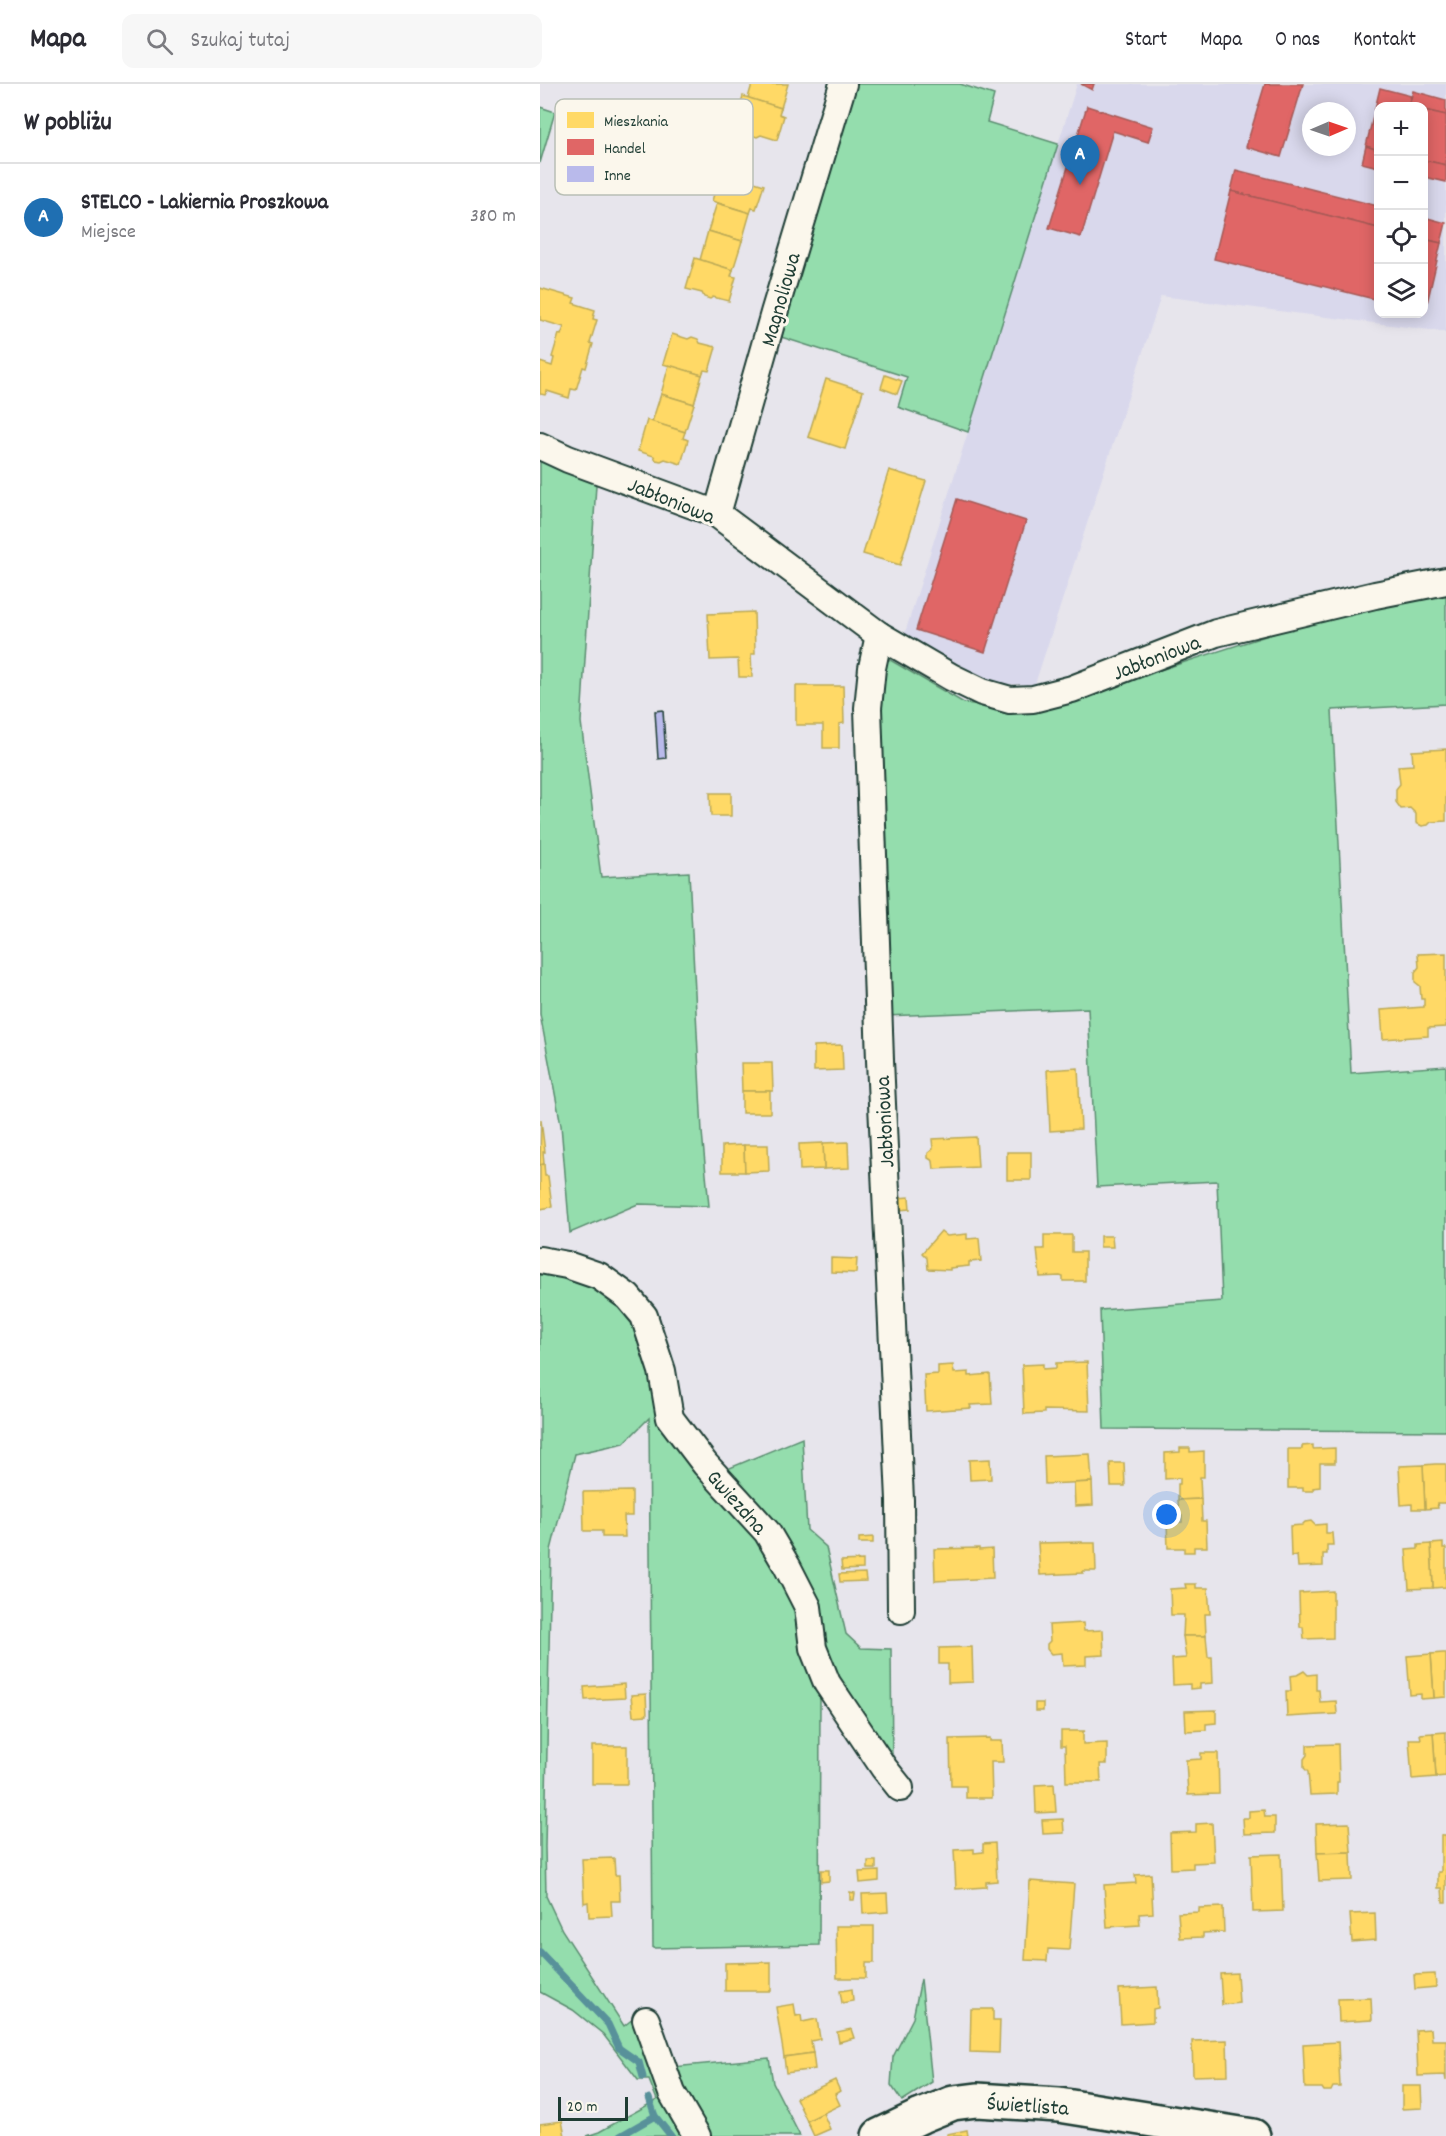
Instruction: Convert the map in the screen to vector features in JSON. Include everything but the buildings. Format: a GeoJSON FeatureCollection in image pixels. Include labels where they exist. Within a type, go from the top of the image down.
{"type":"FeatureCollection","features":[{"type":"Feature","properties":{"kind":"street","name":"Magnoliowa"},"geometry":{"type":"LineString","coordinates":[[717,514],[843,84]]}},
{"type":"Feature","properties":{"kind":"street","name":"Jabłoniowa"},"geometry":{"type":"LineString","coordinates":[[540,446],[568,459],[717,514],[879,635],[951,677],[982,692],[1010,700],[1033,699],[1072,689],[1216,633],[1375,595],[1446,581]]}},
{"type":"Feature","properties":{"kind":"street","name":"Jabłoniowa"},"geometry":{"type":"LineString","coordinates":[[879,635],[872,668],[868,708],[880,1060],[900,1500],[901,1610]]}},
{"type":"Feature","properties":{"kind":"street","name":"Gwiezdna"},"geometry":{"type":"LineString","coordinates":[[540,1260],[567,1265],[599,1276],[628,1297],[644,1316],[662,1371],[670,1418],[705,1464],[767,1532],[808,1607],[813,1648],[827,1683],[900,1788]]}},
{"type":"Feature","properties":{"kind":"street"},"geometry":{"type":"LineString","coordinates":[[646,2020],[672,2093],[697,2136]]}},
{"type":"Feature","properties":{"kind":"street","name":"Świetlista"},"geometry":{"type":"LineString","coordinates":[[879,2136],[921,2115],[953,2103],[977,2100],[1059,2105],[1253,2136]]}},
{"type":"Feature","properties":{"kind":"shaded area"},"geometry":{"type":"Polygon","coordinates":[[[1077,84],[1446,84],[1446,332],[1161,296],[1035,684],[987,684],[944,661],[905,633],[1077,84]]]}},
{"type":"Feature","properties":{"kind":"green space"},"geometry":{"type":"Polygon","coordinates":[[[852,84],[960,84],[994,95],[987,122],[1058,144],[968,432],[898,407],[907,377],[778,336],[852,84]]]}},
{"type":"Feature","properties":{"kind":"green space"},"geometry":{"type":"Polygon","coordinates":[[[540,107],[555,112],[540,163],[540,107]]]}},
{"type":"Feature","properties":{"kind":"green space"},"geometry":{"type":"Polygon","coordinates":[[[540,446],[597,469],[581,722],[601,877],[689,872],[702,1132],[709,1206],[638,1204],[570,1233],[561,1125],[540,1014],[540,446]]]}},
{"type":"Feature","properties":{"kind":"green space"},"geometry":{"type":"Polygon","coordinates":[[[1446,590],[1446,704],[1332,710],[1351,1073],[1446,1066],[1446,1431],[1104,1429],[1100,1310],[1222,1301],[1217,1181],[1097,1187],[1088,1008],[885,1016],[876,720],[885,657],[964,703],[1033,711],[1325,617],[1446,590]]]}},
{"type":"Feature","properties":{"kind":"green space"},"geometry":{"type":"Polygon","coordinates":[[[540,1267],[559,1271],[621,1303],[648,1343],[659,1411],[676,1448],[767,1547],[793,1585],[820,1700],[819,1945],[653,1948],[649,1418],[624,1443],[575,1454],[551,1550],[546,1896],[562,1930],[624,2026],[634,2018],[673,2067],[769,2058],[773,2083],[800,2136],[587,2136],[599,2132],[657,2100],[649,2080],[638,2080],[603,2034],[573,2010],[540,1992],[540,1267]]]}},
{"type":"Feature","properties":{"kind":"green space"},"geometry":{"type":"Polygon","coordinates":[[[802,1438],[807,1530],[826,1547],[846,1634],[861,1648],[891,1649],[892,1765],[820,1650],[720,1472],[802,1438]]]}},
{"type":"Feature","properties":{"kind":"green space"},"geometry":{"type":"Polygon","coordinates":[[[921,1979],[932,2082],[902,2101],[891,2085],[893,2057],[913,2018],[921,1979]]]}},
{"type":"Feature","properties":{"kind":"waterway"},"geometry":{"type":"LineString","coordinates":[[540,1952],[608,2024],[619,2048],[639,2062],[643,2077]]}},
{"type":"Feature","properties":{"kind":"waterway"},"geometry":{"type":"LineString","coordinates":[[649,2098],[655,2116],[671,2136]]}},
{"type":"Feature","properties":{"kind":"waterway"},"geometry":{"type":"LineString","coordinates":[[620,2136],[655,2116]]}},
{"type":"Feature","properties":{"kind":"place","name":"STELCO - Lakiernia Proszkowa"},"geometry":{"type":"Point","coordinates":[1080,185]}}]}
